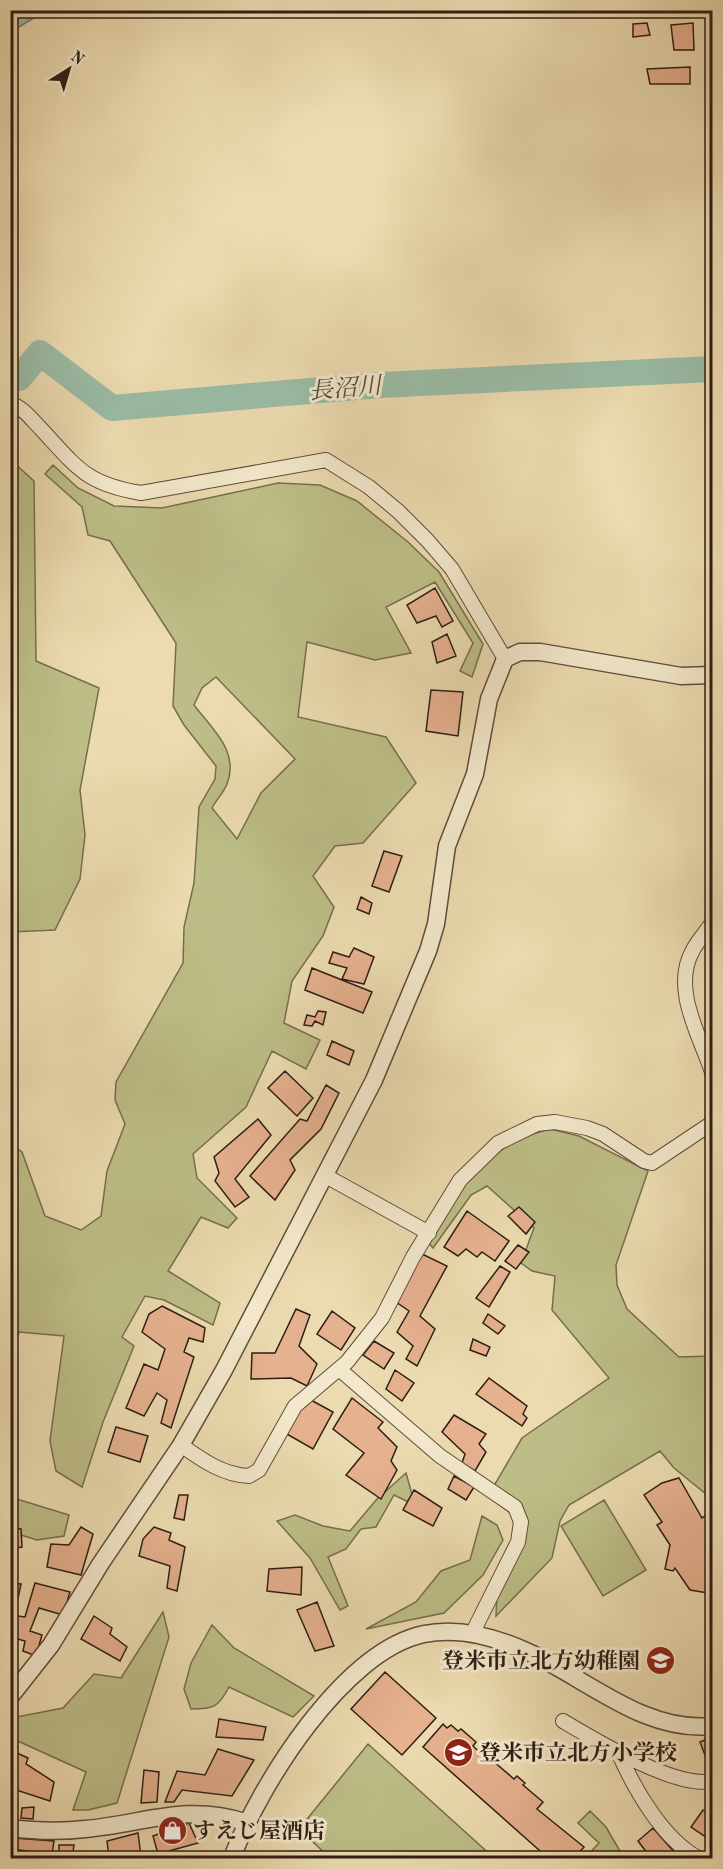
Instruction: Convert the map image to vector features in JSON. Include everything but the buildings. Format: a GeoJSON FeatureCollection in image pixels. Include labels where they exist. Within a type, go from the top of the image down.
{"type":"FeatureCollection","features":[{"type":"Feature","properties":{"kind":"street"},"geometry":{"type":"LineString","coordinates":[[10,403],[25,412],[74,465],[93,480],[114,488],[141,493],[326,460],[369,487],[399,512],[440,554],[452,568],[505,659]]}},
{"type":"Feature","properties":{"kind":"street"},"geometry":{"type":"LineString","coordinates":[[10,1697],[51,1645],[101,1563],[181,1445],[224,1370],[374,1080],[428,951],[436,924],[447,846],[475,774],[489,699],[505,659],[520,652],[540,652],[681,676],[712,675]]}},
{"type":"Feature","properties":{"kind":"street"},"geometry":{"type":"LineString","coordinates":[[712,923],[692,950],[686,968],[690,1014],[712,1072]]}},
{"type":"Feature","properties":{"kind":"street"},"geometry":{"type":"LineString","coordinates":[[181,1445],[207,1464],[230,1473],[249,1476],[259,1470],[295,1406],[339,1369],[382,1318],[413,1257],[460,1180],[498,1143],[537,1124],[555,1122],[587,1128],[603,1134],[644,1161],[652,1163],[712,1123]]}},
{"type":"Feature","properties":{"kind":"street"},"geometry":{"type":"LineString","coordinates":[[324,1175],[429,1233]]}},
{"type":"Feature","properties":{"kind":"street"},"geometry":{"type":"LineString","coordinates":[[339,1369],[440,1456],[515,1507],[521,1522],[518,1542],[472,1634]]}},
{"type":"Feature","properties":{"kind":"street"},"geometry":{"type":"LineString","coordinates":[[232,1858],[246,1822],[266,1784],[303,1733],[357,1672],[376,1656],[397,1644],[425,1634],[472,1634],[528,1652],[642,1713],[671,1723],[712,1726]]}},
{"type":"Feature","properties":{"kind":"street"},"geometry":{"type":"LineString","coordinates":[[563,1721],[619,1754],[695,1781],[712,1781]]}},
{"type":"Feature","properties":{"kind":"street"},"geometry":{"type":"LineString","coordinates":[[619,1754],[628,1774],[664,1830],[698,1858]]}},
{"type":"Feature","properties":{"kind":"street"},"geometry":{"type":"LineString","coordinates":[[10,1827],[61,1831],[87,1829],[201,1812],[246,1822]]}},
{"type":"Feature","properties":{"kind":"green space"},"geometry":{"type":"Polygon","coordinates":[[[11,460],[34,481],[36,661],[99,688],[80,790],[85,835],[80,879],[55,930],[11,932],[11,460]]]}},
{"type":"Feature","properties":{"kind":"green space"},"geometry":{"type":"Polygon","coordinates":[[[53,465],[78,488],[114,506],[162,508],[278,483],[320,485],[357,501],[408,542],[439,572],[483,644],[472,677],[460,671],[473,643],[435,582],[386,607],[411,653],[375,660],[307,642],[298,717],[386,737],[416,783],[363,843],[335,846],[313,876],[334,907],[323,936],[292,981],[284,1023],[320,1040],[306,1069],[272,1051],[246,1107],[193,1154],[197,1178],[237,1218],[228,1228],[201,1217],[168,1271],[220,1303],[213,1325],[164,1300],[145,1296],[122,1337],[134,1346],[103,1422],[82,1487],[56,1471],[50,1441],[64,1336],[19,1332],[11,1358],[11,1144],[22,1152],[45,1216],[81,1230],[101,1216],[107,1171],[125,1124],[115,1100],[116,1082],[183,963],[184,927],[194,883],[199,807],[215,779],[216,766],[184,725],[173,706],[176,643],[110,541],[88,535],[82,507],[45,474],[53,465]],[[216,677],[202,688],[194,705],[222,741],[230,761],[227,784],[212,808],[237,839],[261,793],[295,759],[216,677]]]}},
{"type":"Feature","properties":{"kind":"green space"},"geometry":{"type":"Polygon","coordinates":[[[550,1129],[579,1136],[648,1171],[616,1265],[617,1285],[627,1309],[679,1357],[712,1356],[712,1499],[674,1468],[660,1451],[569,1505],[560,1521],[552,1558],[496,1616],[497,1593],[520,1554],[524,1533],[513,1515],[488,1496],[522,1438],[609,1378],[552,1310],[555,1276],[532,1271],[521,1263],[534,1228],[487,1186],[471,1195],[433,1248],[421,1234],[440,1208],[481,1166],[523,1137],[550,1129]]]}},
{"type":"Feature","properties":{"kind":"green space"},"geometry":{"type":"Polygon","coordinates":[[[406,1473],[415,1505],[394,1495],[376,1527],[361,1529],[346,1549],[328,1557],[348,1606],[340,1610],[310,1558],[277,1521],[295,1515],[323,1526],[350,1531],[377,1499],[406,1473]]]}},
{"type":"Feature","properties":{"kind":"green space"},"geometry":{"type":"Polygon","coordinates":[[[10,1497],[69,1515],[64,1536],[37,1540],[11,1532],[10,1497]]]}},
{"type":"Feature","properties":{"kind":"green space"},"geometry":{"type":"Polygon","coordinates":[[[604,1500],[646,1570],[603,1596],[561,1526],[604,1500]]]}},
{"type":"Feature","properties":{"kind":"green space"},"geometry":{"type":"Polygon","coordinates":[[[482,1516],[497,1525],[503,1540],[483,1575],[444,1613],[366,1629],[416,1602],[441,1571],[470,1560],[482,1516]]]}},
{"type":"Feature","properties":{"kind":"green space"},"geometry":{"type":"Polygon","coordinates":[[[163,1612],[169,1637],[117,1803],[88,1810],[73,1810],[86,1772],[11,1738],[11,1718],[63,1708],[94,1674],[121,1678],[163,1612]]]}},
{"type":"Feature","properties":{"kind":"green space"},"geometry":{"type":"Polygon","coordinates":[[[212,1625],[234,1648],[314,1696],[293,1717],[229,1687],[222,1699],[214,1706],[205,1709],[191,1709],[184,1689],[191,1663],[212,1625]]]}},
{"type":"Feature","properties":{"kind":"green space"},"geometry":{"type":"Polygon","coordinates":[[[368,1744],[494,1858],[330,1858],[299,1829],[368,1744]]]}},
{"type":"Feature","properties":{"kind":"green space"},"geometry":{"type":"Polygon","coordinates":[[[590,1811],[606,1827],[624,1858],[585,1858],[599,1843],[578,1823],[590,1811]]]}},
{"type":"Feature","properties":{"kind":"shaded area"},"geometry":{"type":"Polygon","coordinates":[[[11,10],[45,10],[45,11],[11,32],[11,10]]]}},
{"type":"Feature","properties":{"kind":"waterway","name":"長沼川"},"geometry":{"type":"LineString","coordinates":[[10,370],[19,378],[40,353],[112,408],[380,385],[712,369]]}},
{"type":"Feature","properties":{"kind":"place","name":"登米市立北方幼稚園"},"geometry":{"type":"Point","coordinates":[661,1660]}},
{"type":"Feature","properties":{"kind":"place","name":"登米市立北方小学校"},"geometry":{"type":"Point","coordinates":[458,1752]}},
{"type":"Feature","properties":{"kind":"place","name":"すえじ屋酒店"},"geometry":{"type":"Point","coordinates":[172,1830]}}]}
